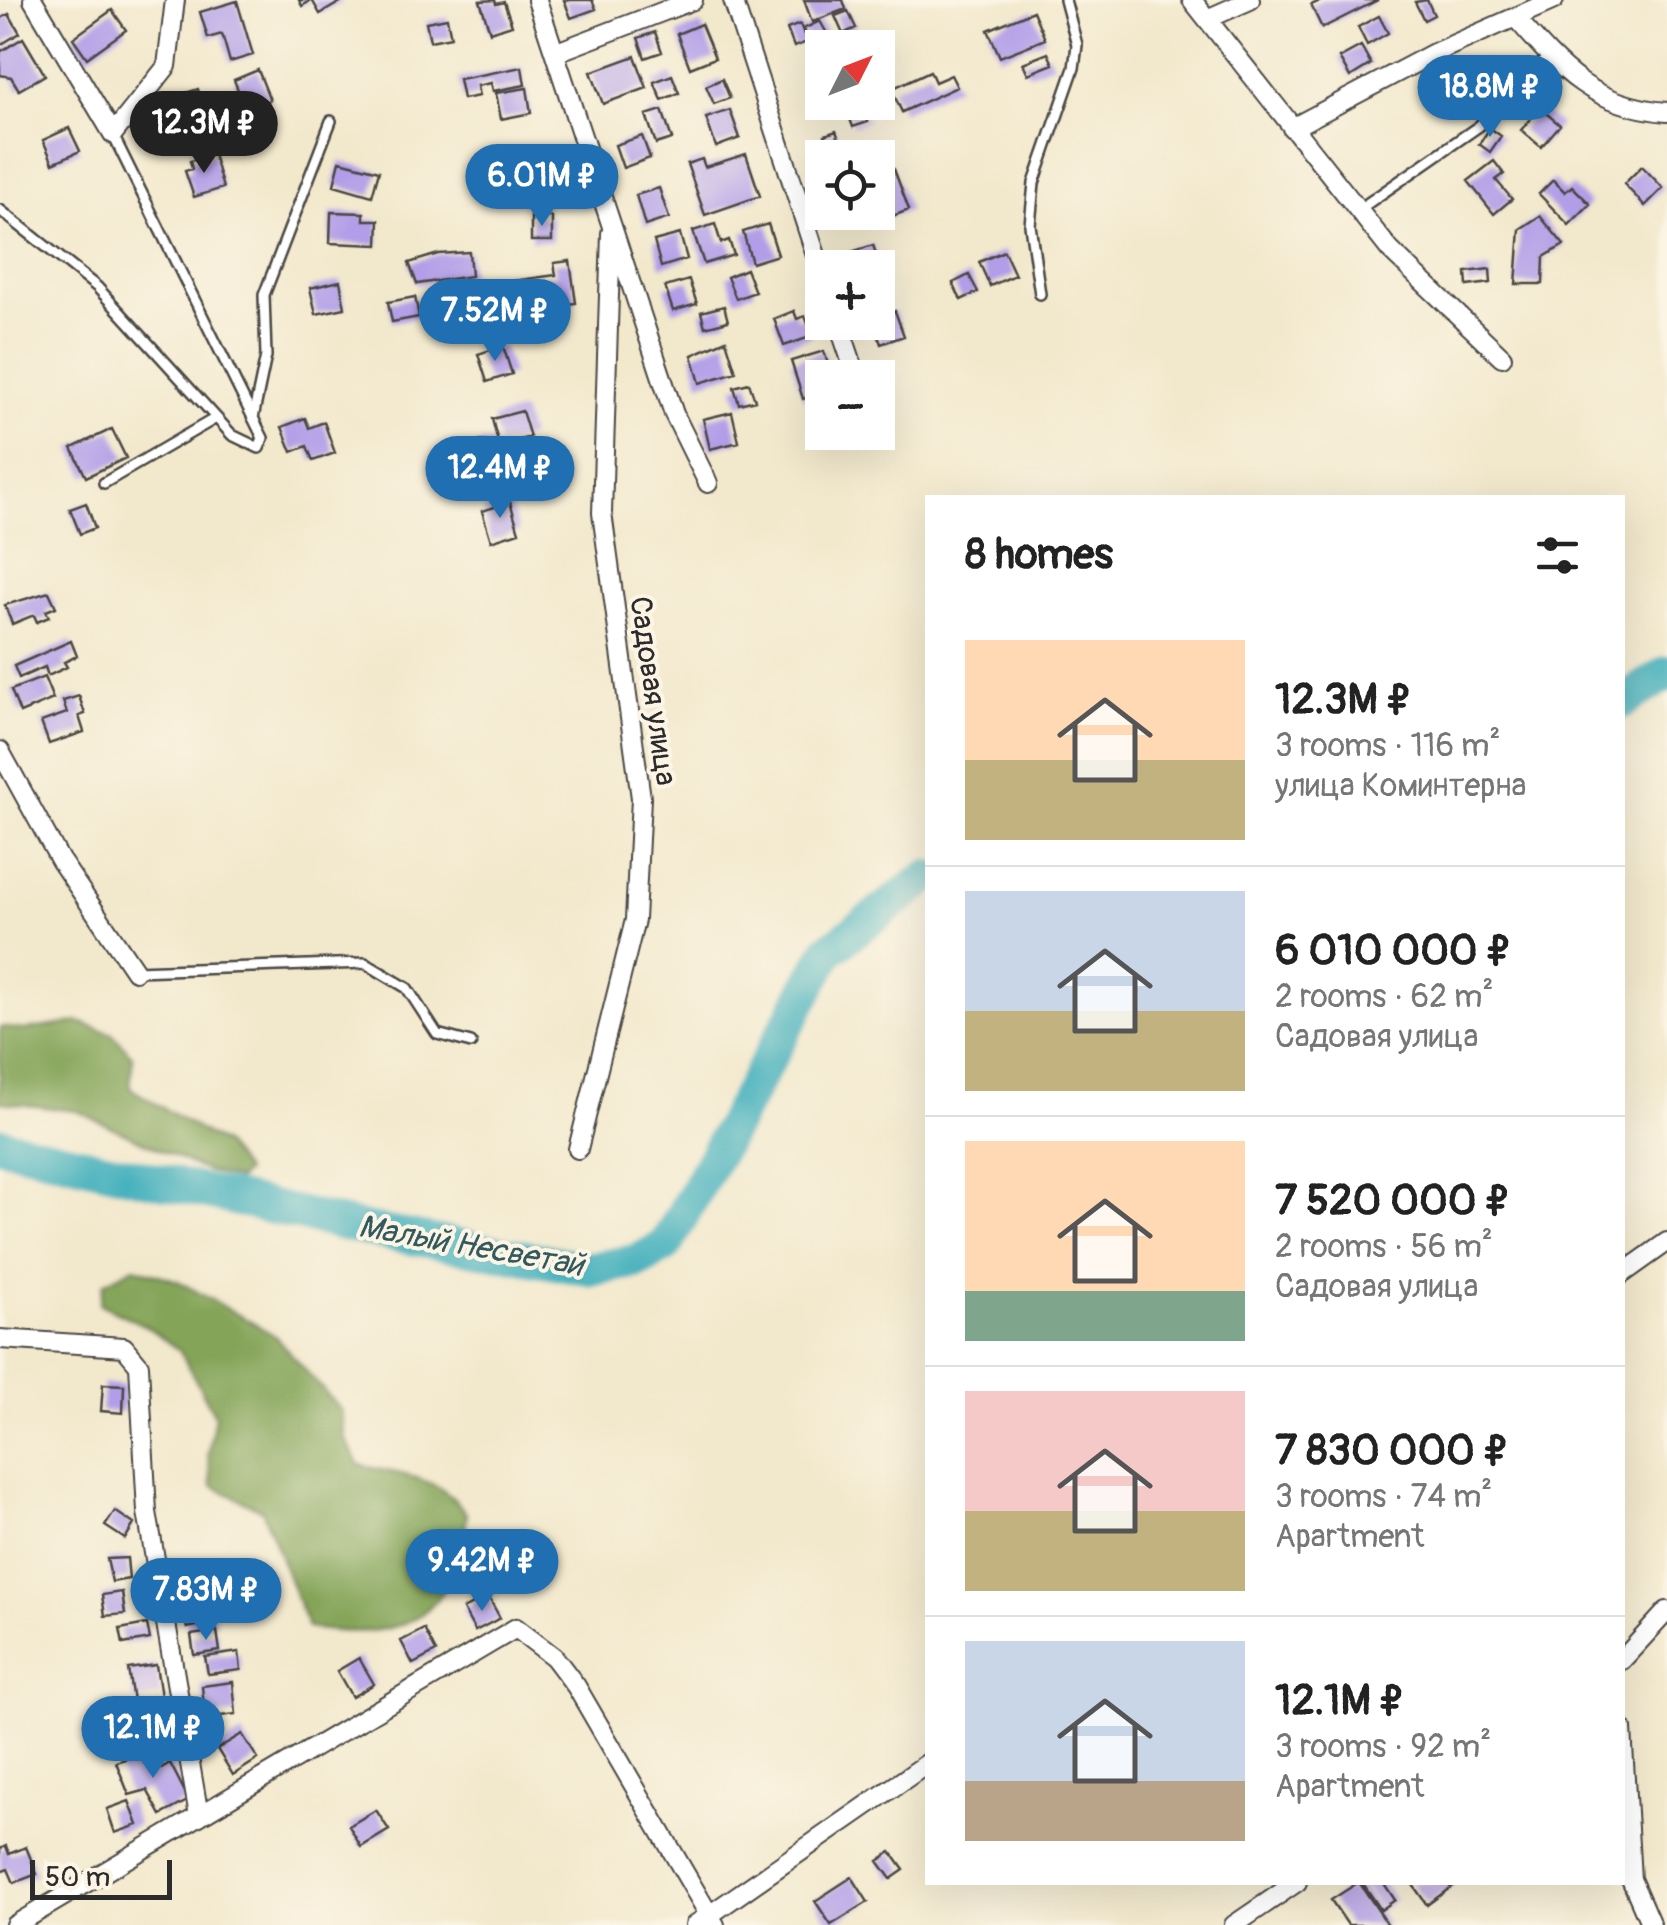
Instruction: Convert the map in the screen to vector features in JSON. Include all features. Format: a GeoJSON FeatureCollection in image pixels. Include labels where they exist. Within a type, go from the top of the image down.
{"type":"FeatureCollection","features":[{"type":"Feature","properties":{"kind":"street"},"geometry":{"type":"LineString","coordinates":[[33,0],[113,134],[166,66],[175,0]]}},
{"type":"Feature","properties":{"kind":"street","name":"Садовая улица"},"geometry":{"type":"LineString","coordinates":[[537,0],[674,414],[708,483]]}},
{"type":"Feature","properties":{"kind":"street"},"geometry":{"type":"LineString","coordinates":[[557,52],[693,0]]}},
{"type":"Feature","properties":{"kind":"street"},"geometry":{"type":"LineString","coordinates":[[733,0],[814,250]]}},
{"type":"Feature","properties":{"kind":"street"},"geometry":{"type":"LineString","coordinates":[[1192,0],[1390,250],[1502,357]]}},
{"type":"Feature","properties":{"kind":"street"},"geometry":{"type":"LineString","coordinates":[[1207,20],[1250,0]]}},
{"type":"Feature","properties":{"kind":"street"},"geometry":{"type":"LineString","coordinates":[[1292,128],[1434,53],[1554,0]]}},
{"type":"Feature","properties":{"kind":"street"},"geometry":{"type":"LineString","coordinates":[[1516,18],[1549,56],[1585,86],[1630,110],[1665,113]]}},
{"type":"Feature","properties":{"kind":"street","name":"Садовая улица"},"geometry":{"type":"LineString","coordinates":[[578,1149],[635,920],[641,798],[602,513],[611,233]]}},
{"type":"Feature","properties":{"kind":"street"},"geometry":{"type":"LineString","coordinates":[[0,751],[60,860],[135,970]]}},
{"type":"Feature","properties":{"kind":"street"},"geometry":{"type":"LineString","coordinates":[[1625,1272],[1667,1242]]}},
{"type":"Feature","properties":{"kind":"street"},"geometry":{"type":"LineString","coordinates":[[0,1339],[112,1345],[135,1356],[140,1378],[147,1512],[200,1816]]}},
{"type":"Feature","properties":{"kind":"street"},"geometry":{"type":"LineString","coordinates":[[1625,1657],[1667,1611]]}},
{"type":"Feature","properties":{"kind":"street"},"geometry":{"type":"LineString","coordinates":[[27,1922],[516,1628],[554,1657],[576,1686],[706,1922],[925,1765]]}},
{"type":"Feature","properties":{"kind":"street"},"geometry":{"type":"LineString","coordinates":[[1625,1779],[1631,1879],[1652,1925]]}},
{"type":"Feature","properties":{"kind":"street"},"geometry":{"type":"LineString","coordinates":[[1234,1925],[1294,1885]]}},
{"type":"Feature","properties":{"kind":"lane"},"geometry":{"type":"LineString","coordinates":[[1040,294],[1030,224],[1034,183],[1074,68],[1077,44],[1065,0]]}},
{"type":"Feature","properties":{"kind":"lane"},"geometry":{"type":"LineString","coordinates":[[1358,210],[1479,126],[1549,56]]}},
{"type":"Feature","properties":{"kind":"lane"},"geometry":{"type":"LineString","coordinates":[[253,418],[266,356],[264,295],[331,121]]}},
{"type":"Feature","properties":{"kind":"lane"},"geometry":{"type":"LineString","coordinates":[[0,210],[97,287],[232,435],[258,448],[263,438],[113,134]]}},
{"type":"Feature","properties":{"kind":"lane"},"geometry":{"type":"LineString","coordinates":[[104,484],[216,418]]}},
{"type":"Feature","properties":{"kind":"lane"},"geometry":{"type":"LineString","coordinates":[[135,970],[364,963],[406,988],[436,1034],[471,1044]]}},
{"type":"Feature","properties":{"kind":"green space"},"geometry":{"type":"Polygon","coordinates":[[[79,1022],[113,1034],[133,1057],[130,1088],[224,1145],[245,1172],[238,1180],[206,1171],[77,1111],[0,1102],[0,1027],[24,1030],[79,1022]]]}},
{"type":"Feature","properties":{"kind":"green space"},"geometry":{"type":"Polygon","coordinates":[[[134,1267],[178,1281],[274,1335],[341,1410],[345,1439],[360,1465],[420,1479],[457,1502],[467,1515],[460,1550],[450,1578],[436,1600],[419,1615],[398,1626],[373,1631],[308,1628],[262,1510],[212,1486],[208,1456],[215,1415],[179,1350],[146,1326],[100,1304],[104,1283],[134,1267]]]}},
{"type":"Feature","properties":{"kind":"building"},"geometry":{"type":"Polygon","coordinates":[[[312,0],[344,0],[320,14],[312,0]]]}},
{"type":"Feature","properties":{"kind":"building"},"geometry":{"type":"Polygon","coordinates":[[[495,0],[496,4],[504,2],[512,25],[490,32],[480,1],[495,0]]]}},
{"type":"Feature","properties":{"kind":"building"},"geometry":{"type":"Polygon","coordinates":[[[564,0],[592,0],[596,9],[571,18],[564,0]]]}},
{"type":"Feature","properties":{"kind":"building"},"geometry":{"type":"Polygon","coordinates":[[[804,0],[843,0],[846,9],[812,22],[804,0]]]}},
{"type":"Feature","properties":{"kind":"building"},"geometry":{"type":"Polygon","coordinates":[[[1322,0],[1378,0],[1322,28],[1311,5],[1322,0]]]}},
{"type":"Feature","properties":{"kind":"building"},"geometry":{"type":"Polygon","coordinates":[[[1427,0],[1434,15],[1424,20],[1415,2],[1427,0]]]}},
{"type":"Feature","properties":{"kind":"building"},"geometry":{"type":"Polygon","coordinates":[[[237,1],[253,55],[230,62],[222,34],[208,38],[200,12],[237,1]]]}},
{"type":"Feature","properties":{"kind":"building"},"geometry":{"type":"Polygon","coordinates":[[[112,10],[126,30],[87,58],[73,38],[112,10]]]}},
{"type":"Feature","properties":{"kind":"building"},"geometry":{"type":"Polygon","coordinates":[[[848,11],[856,28],[841,30],[835,16],[848,11]]]}},
{"type":"Feature","properties":{"kind":"building"},"geometry":{"type":"Polygon","coordinates":[[[1033,11],[1045,39],[1000,57],[988,30],[1033,11]]]}},
{"type":"Feature","properties":{"kind":"building"},"geometry":{"type":"Polygon","coordinates":[[[9,14],[20,33],[0,45],[0,19],[9,14]]]}},
{"type":"Feature","properties":{"kind":"building"},"geometry":{"type":"Polygon","coordinates":[[[1379,16],[1388,33],[1367,45],[1358,27],[1379,16]]]}},
{"type":"Feature","properties":{"kind":"building"},"geometry":{"type":"Polygon","coordinates":[[[447,18],[451,37],[430,41],[426,22],[447,18]]]}},
{"type":"Feature","properties":{"kind":"building"},"geometry":{"type":"Polygon","coordinates":[[[820,21],[825,30],[805,30],[805,33],[803,29],[820,21]]]}},
{"type":"Feature","properties":{"kind":"building"},"geometry":{"type":"Polygon","coordinates":[[[701,24],[715,58],[690,68],[677,34],[701,24]]]}},
{"type":"Feature","properties":{"kind":"building"},"geometry":{"type":"Polygon","coordinates":[[[800,24],[805,43],[794,47],[787,29],[800,24]]]}},
{"type":"Feature","properties":{"kind":"building"},"geometry":{"type":"Polygon","coordinates":[[[655,32],[662,52],[645,58],[638,38],[655,32]]]}},
{"type":"Feature","properties":{"kind":"building"},"geometry":{"type":"Polygon","coordinates":[[[23,38],[45,75],[19,90],[11,77],[0,75],[0,52],[23,38]]]}},
{"type":"Feature","properties":{"kind":"building"},"geometry":{"type":"Polygon","coordinates":[[[1361,46],[1371,64],[1350,77],[1339,58],[1361,46]]]}},
{"type":"Feature","properties":{"kind":"building"},"geometry":{"type":"Polygon","coordinates":[[[1048,53],[1053,64],[1028,74],[1023,63],[1048,53]]]}},
{"type":"Feature","properties":{"kind":"building"},"geometry":{"type":"Polygon","coordinates":[[[635,56],[647,88],[603,104],[591,72],[635,56]]]}},
{"type":"Feature","properties":{"kind":"building"},"geometry":{"type":"Polygon","coordinates":[[[522,67],[525,85],[493,91],[491,83],[477,86],[479,96],[463,99],[459,79],[522,67]]]}},
{"type":"Feature","properties":{"kind":"building"},"geometry":{"type":"Polygon","coordinates":[[[258,70],[270,100],[246,110],[234,80],[258,70]]]}},
{"type":"Feature","properties":{"kind":"building"},"geometry":{"type":"Polygon","coordinates":[[[930,71],[935,82],[951,75],[957,87],[902,112],[895,87],[930,71]]]}},
{"type":"Feature","properties":{"kind":"building"},"geometry":{"type":"Polygon","coordinates":[[[672,75],[679,93],[662,100],[654,82],[672,75]]]}},
{"type":"Feature","properties":{"kind":"building"},"geometry":{"type":"Polygon","coordinates":[[[722,79],[730,98],[714,104],[706,86],[722,79]]]}},
{"type":"Feature","properties":{"kind":"building"},"geometry":{"type":"Polygon","coordinates":[[[527,88],[531,113],[501,119],[496,93],[527,88]]]}},
{"type":"Feature","properties":{"kind":"building"},"geometry":{"type":"Polygon","coordinates":[[[198,89],[207,120],[176,130],[166,99],[198,89]]]}},
{"type":"Feature","properties":{"kind":"building"},"geometry":{"type":"Polygon","coordinates":[[[1540,108],[1560,125],[1541,147],[1521,130],[1540,108]]]}},
{"type":"Feature","properties":{"kind":"building"},"geometry":{"type":"Polygon","coordinates":[[[662,110],[672,139],[656,144],[646,115],[662,110]]]}},
{"type":"Feature","properties":{"kind":"building"},"geometry":{"type":"Polygon","coordinates":[[[730,110],[740,138],[716,147],[706,118],[730,110]]]}},
{"type":"Feature","properties":{"kind":"building"},"geometry":{"type":"Polygon","coordinates":[[[850,120],[867,120],[868,122],[853,127],[850,120]]]}},
{"type":"Feature","properties":{"kind":"building"},"geometry":{"type":"Polygon","coordinates":[[[69,128],[80,151],[53,163],[43,140],[69,128]]]}},
{"type":"Feature","properties":{"kind":"building"},"geometry":{"type":"Polygon","coordinates":[[[1490,128],[1501,136],[1490,152],[1479,144],[1490,128]]]}},
{"type":"Feature","properties":{"kind":"building"},"geometry":{"type":"Polygon","coordinates":[[[836,131],[839,140],[826,140],[825,135],[836,131]]]}},
{"type":"Feature","properties":{"kind":"building"},"geometry":{"type":"Polygon","coordinates":[[[642,136],[650,158],[623,168],[615,145],[642,136]]]}},
{"type":"Feature","properties":{"kind":"building"},"geometry":{"type":"Polygon","coordinates":[[[541,148],[545,170],[531,172],[532,177],[495,184],[489,157],[541,148]]]}},
{"type":"Feature","properties":{"kind":"building"},"geometry":{"type":"Polygon","coordinates":[[[213,154],[223,188],[194,197],[185,171],[192,169],[190,161],[213,154]]]}},
{"type":"Feature","properties":{"kind":"building"},"geometry":{"type":"Polygon","coordinates":[[[746,154],[760,196],[705,215],[687,164],[702,159],[705,167],[746,154]]]}},
{"type":"Feature","properties":{"kind":"building"},"geometry":{"type":"Polygon","coordinates":[[[340,161],[379,171],[372,196],[334,185],[340,161]]]}},
{"type":"Feature","properties":{"kind":"building"},"geometry":{"type":"Polygon","coordinates":[[[1494,161],[1504,174],[1496,180],[1512,199],[1494,214],[1468,181],[1494,161]]]}},
{"type":"Feature","properties":{"kind":"building"},"geometry":{"type":"Polygon","coordinates":[[[1642,166],[1663,188],[1645,206],[1624,184],[1642,166]]]}},
{"type":"Feature","properties":{"kind":"building"},"geometry":{"type":"Polygon","coordinates":[[[895,172],[909,210],[895,215],[895,172]]]}},
{"type":"Feature","properties":{"kind":"building"},"geometry":{"type":"Polygon","coordinates":[[[1553,180],[1565,192],[1572,186],[1590,204],[1569,225],[1539,194],[1553,180]]]}},
{"type":"Feature","properties":{"kind":"building"},"geometry":{"type":"Polygon","coordinates":[[[659,188],[669,218],[645,226],[636,195],[659,188]]]}},
{"type":"Feature","properties":{"kind":"building"},"geometry":{"type":"Polygon","coordinates":[[[331,212],[364,213],[364,220],[379,220],[378,245],[330,243],[331,212]]]}},
{"type":"Feature","properties":{"kind":"building"},"geometry":{"type":"Polygon","coordinates":[[[1540,216],[1564,245],[1544,257],[1543,284],[1516,284],[1520,229],[1540,216]]]}},
{"type":"Feature","properties":{"kind":"building"},"geometry":{"type":"Polygon","coordinates":[[[531,217],[552,217],[552,241],[531,241],[531,217]]]}},
{"type":"Feature","properties":{"kind":"building"},"geometry":{"type":"Polygon","coordinates":[[[715,224],[721,243],[729,240],[734,255],[704,264],[693,231],[715,224]]]}},
{"type":"Feature","properties":{"kind":"building"},"geometry":{"type":"Polygon","coordinates":[[[768,224],[778,255],[752,263],[743,232],[768,224]]]}},
{"type":"Feature","properties":{"kind":"building"},"geometry":{"type":"Polygon","coordinates":[[[680,234],[687,259],[661,267],[654,241],[680,234]]]}},
{"type":"Feature","properties":{"kind":"building"},"geometry":{"type":"Polygon","coordinates":[[[1004,251],[1015,275],[990,286],[979,262],[1004,251]]]}},
{"type":"Feature","properties":{"kind":"building"},"geometry":{"type":"Polygon","coordinates":[[[469,252],[471,276],[417,284],[409,263],[438,254],[469,252]]]}},
{"type":"Feature","properties":{"kind":"building"},"geometry":{"type":"Polygon","coordinates":[[[570,261],[576,303],[545,307],[546,314],[517,318],[512,281],[556,275],[554,263],[570,261]]]}},
{"type":"Feature","properties":{"kind":"building"},"geometry":{"type":"Polygon","coordinates":[[[746,269],[755,292],[736,299],[727,277],[746,269]]]}},
{"type":"Feature","properties":{"kind":"building"},"geometry":{"type":"Polygon","coordinates":[[[1490,269],[1491,283],[1467,286],[1466,272],[1490,269]]]}},
{"type":"Feature","properties":{"kind":"building"},"geometry":{"type":"Polygon","coordinates":[[[969,275],[978,292],[961,300],[953,283],[969,275]]]}},
{"type":"Feature","properties":{"kind":"building"},"geometry":{"type":"Polygon","coordinates":[[[689,280],[697,304],[673,311],[665,287],[689,280]]]}},
{"type":"Feature","properties":{"kind":"building"},"geometry":{"type":"Polygon","coordinates":[[[340,281],[345,308],[316,314],[310,288],[340,281]]]}},
{"type":"Feature","properties":{"kind":"building"},"geometry":{"type":"Polygon","coordinates":[[[415,297],[419,317],[392,322],[388,302],[415,297]]]}},
{"type":"Feature","properties":{"kind":"building"},"geometry":{"type":"Polygon","coordinates":[[[724,306],[728,321],[705,327],[701,312],[724,306]]]}},
{"type":"Feature","properties":{"kind":"building"},"geometry":{"type":"Polygon","coordinates":[[[794,311],[797,319],[805,316],[805,339],[784,346],[774,319],[794,311]]]}},
{"type":"Feature","properties":{"kind":"building"},"geometry":{"type":"Polygon","coordinates":[[[895,311],[904,336],[895,339],[895,311]]]}},
{"type":"Feature","properties":{"kind":"building"},"geometry":{"type":"Polygon","coordinates":[[[726,340],[736,372],[700,383],[692,355],[726,340]]]}},
{"type":"Feature","properties":{"kind":"building"},"geometry":{"type":"Polygon","coordinates":[[[503,346],[512,374],[487,382],[478,354],[503,346]]]}},
{"type":"Feature","properties":{"kind":"building"},"geometry":{"type":"Polygon","coordinates":[[[824,351],[827,360],[805,360],[805,398],[803,399],[791,361],[824,351]]]}},
{"type":"Feature","properties":{"kind":"building"},"geometry":{"type":"Polygon","coordinates":[[[749,383],[755,400],[739,404],[734,387],[749,383]]]}},
{"type":"Feature","properties":{"kind":"building"},"geometry":{"type":"Polygon","coordinates":[[[522,411],[530,437],[499,446],[492,419],[522,411]]]}},
{"type":"Feature","properties":{"kind":"building"},"geometry":{"type":"Polygon","coordinates":[[[732,412],[739,442],[710,449],[703,419],[732,412]]]}},
{"type":"Feature","properties":{"kind":"building"},"geometry":{"type":"Polygon","coordinates":[[[305,418],[309,428],[324,422],[335,453],[313,461],[307,446],[292,452],[282,427],[305,418]]]}},
{"type":"Feature","properties":{"kind":"building"},"geometry":{"type":"Polygon","coordinates":[[[112,429],[126,458],[86,477],[72,448],[112,429]]]}},
{"type":"Feature","properties":{"kind":"building"},"geometry":{"type":"Polygon","coordinates":[[[480,441],[494,441],[494,462],[480,462],[480,441]]]}},
{"type":"Feature","properties":{"kind":"building"},"geometry":{"type":"Polygon","coordinates":[[[510,502],[519,532],[491,541],[482,511],[510,502]]]}},
{"type":"Feature","properties":{"kind":"building"},"geometry":{"type":"Polygon","coordinates":[[[86,503],[95,528],[80,534],[70,509],[86,503]]]}},
{"type":"Feature","properties":{"kind":"building"},"geometry":{"type":"Polygon","coordinates":[[[49,592],[56,607],[46,611],[49,617],[37,622],[34,615],[12,624],[5,605],[49,592]]]}},
{"type":"Feature","properties":{"kind":"building"},"geometry":{"type":"Polygon","coordinates":[[[71,641],[77,656],[64,662],[67,667],[48,676],[45,667],[19,678],[14,666],[71,641]]]}},
{"type":"Feature","properties":{"kind":"building"},"geometry":{"type":"Polygon","coordinates":[[[44,677],[53,699],[20,713],[11,690],[44,677]]]}},
{"type":"Feature","properties":{"kind":"building"},"geometry":{"type":"Polygon","coordinates":[[[79,696],[85,714],[79,716],[84,732],[49,744],[41,722],[67,713],[63,701],[79,696]]]}},
{"type":"Feature","properties":{"kind":"building"},"geometry":{"type":"Polygon","coordinates":[[[103,1384],[124,1385],[123,1413],[101,1411],[103,1384]]]}},
{"type":"Feature","properties":{"kind":"building"},"geometry":{"type":"Polygon","coordinates":[[[115,1511],[134,1524],[125,1539],[105,1526],[115,1511]]]}},
{"type":"Feature","properties":{"kind":"building"},"geometry":{"type":"Polygon","coordinates":[[[127,1558],[129,1579],[112,1582],[107,1559],[127,1558]]]}},
{"type":"Feature","properties":{"kind":"building"},"geometry":{"type":"Polygon","coordinates":[[[215,1571],[218,1593],[191,1596],[189,1575],[215,1571]]]}},
{"type":"Feature","properties":{"kind":"building"},"geometry":{"type":"Polygon","coordinates":[[[122,1592],[125,1614],[105,1616],[102,1595],[122,1592]]]}},
{"type":"Feature","properties":{"kind":"building"},"geometry":{"type":"Polygon","coordinates":[[[209,1595],[215,1622],[187,1628],[181,1602],[209,1595]]]}},
{"type":"Feature","properties":{"kind":"building"},"geometry":{"type":"Polygon","coordinates":[[[488,1596],[500,1618],[475,1631],[463,1609],[488,1596]]]}},
{"type":"Feature","properties":{"kind":"building"},"geometry":{"type":"Polygon","coordinates":[[[147,1624],[150,1639],[123,1644],[120,1629],[147,1624]]]}},
{"type":"Feature","properties":{"kind":"building"},"geometry":{"type":"Polygon","coordinates":[[[424,1629],[436,1652],[413,1664],[401,1641],[424,1629]]]}},
{"type":"Feature","properties":{"kind":"building"},"geometry":{"type":"Polygon","coordinates":[[[217,1631],[220,1651],[194,1655],[191,1635],[217,1631]]]}},
{"type":"Feature","properties":{"kind":"building"},"geometry":{"type":"Polygon","coordinates":[[[239,1652],[241,1670],[208,1674],[205,1657],[239,1652]]]}},
{"type":"Feature","properties":{"kind":"building"},"geometry":{"type":"Polygon","coordinates":[[[359,1658],[374,1684],[352,1697],[337,1671],[359,1658]]]}},
{"type":"Feature","properties":{"kind":"building"},"geometry":{"type":"Polygon","coordinates":[[[156,1665],[161,1696],[133,1701],[128,1669],[156,1665]]]}},
{"type":"Feature","properties":{"kind":"building"},"geometry":{"type":"Polygon","coordinates":[[[233,1682],[236,1714],[205,1718],[202,1686],[233,1682]]]}},
{"type":"Feature","properties":{"kind":"building"},"geometry":{"type":"Polygon","coordinates":[[[242,1734],[258,1759],[233,1775],[217,1749],[242,1734]]]}},
{"type":"Feature","properties":{"kind":"building"},"geometry":{"type":"Polygon","coordinates":[[[149,1751],[158,1770],[170,1763],[189,1800],[161,1815],[147,1790],[129,1795],[116,1762],[149,1751]]]}},
{"type":"Feature","properties":{"kind":"building"},"geometry":{"type":"Polygon","coordinates":[[[129,1801],[138,1825],[115,1833],[107,1809],[129,1801]]]}},
{"type":"Feature","properties":{"kind":"building"},"geometry":{"type":"Polygon","coordinates":[[[376,1810],[389,1830],[361,1847],[349,1826],[376,1810]]]}},
{"type":"Feature","properties":{"kind":"building"},"geometry":{"type":"Polygon","coordinates":[[[6,1846],[9,1854],[26,1847],[37,1874],[14,1883],[8,1869],[0,1872],[0,1849],[6,1846]]]}},
{"type":"Feature","properties":{"kind":"building"},"geometry":{"type":"Polygon","coordinates":[[[891,1852],[904,1870],[891,1879],[878,1861],[891,1852]]]}},
{"type":"Feature","properties":{"kind":"building"},"geometry":{"type":"Polygon","coordinates":[[[852,1877],[868,1902],[831,1925],[815,1901],[852,1877]]]}},
{"type":"Feature","properties":{"kind":"building"},"geometry":{"type":"Polygon","coordinates":[[[1361,1885],[1388,1925],[1348,1925],[1331,1900],[1361,1885]]]}},
{"type":"Feature","properties":{"kind":"building"},"geometry":{"type":"Polygon","coordinates":[[[1364,1885],[1385,1885],[1395,1900],[1381,1910],[1364,1885]]]}},
{"type":"Feature","properties":{"kind":"building"},"geometry":{"type":"Polygon","coordinates":[[[1413,1885],[1454,1885],[1427,1905],[1413,1885]]]}},
{"type":"Feature","properties":{"kind":"waterway","name":"Малый Несветай"},"geometry":{"type":"LineString","coordinates":[[1625,700],[1667,673]]}},
{"type":"Feature","properties":{"kind":"waterway","name":"Малый Несветай"},"geometry":{"type":"LineString","coordinates":[[0,1144],[373,1231],[591,1269],[638,1261],[665,1246],[829,950],[925,879]]}}]}
